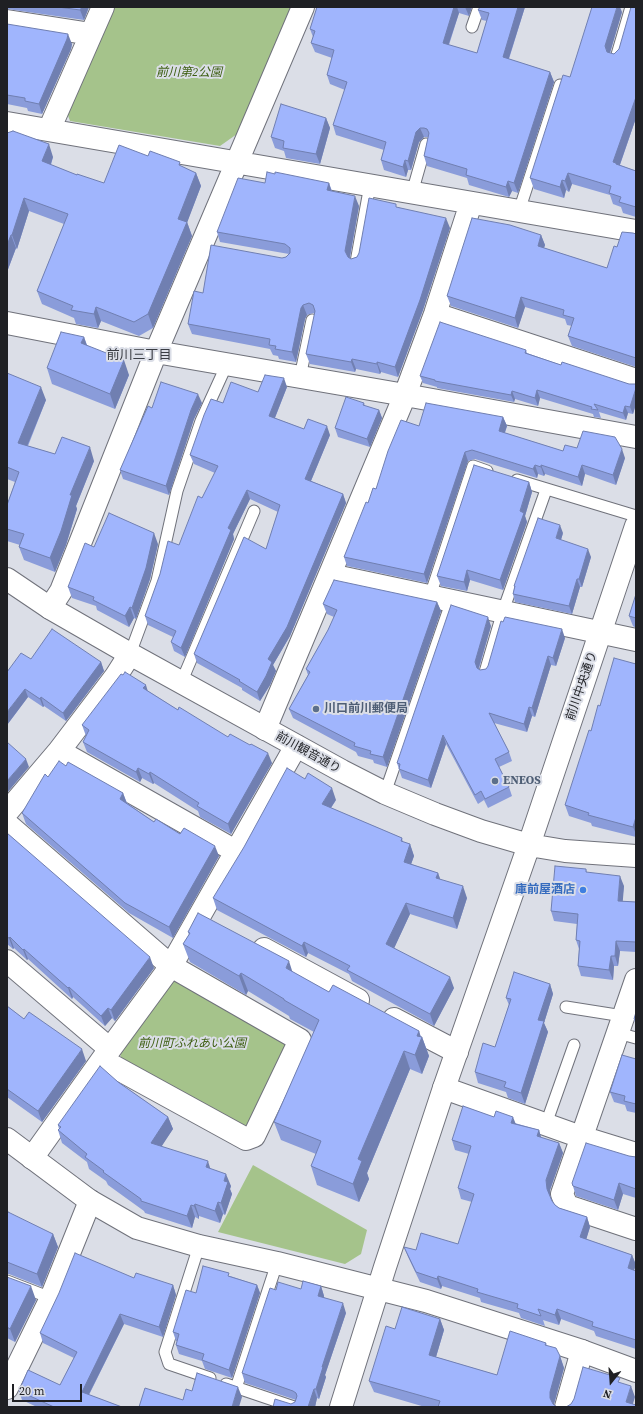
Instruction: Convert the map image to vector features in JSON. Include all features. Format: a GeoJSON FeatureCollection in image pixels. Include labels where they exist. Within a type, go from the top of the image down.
{"type":"FeatureCollection","features":[{"type":"Feature","properties":{"kind":"street"},"geometry":{"type":"LineString","coordinates":[[49,130],[103,7]]}},
{"type":"Feature","properties":{"kind":"street"},"geometry":{"type":"LineString","coordinates":[[50,608],[61,591],[156,352],[205,247],[236,162],[303,7]]}},
{"type":"Feature","properties":{"kind":"street"},"geometry":{"type":"LineString","coordinates":[[7,21],[91,34]]}},
{"type":"Feature","properties":{"kind":"street"},"geometry":{"type":"LineString","coordinates":[[10,128],[49,130],[636,231]]}},
{"type":"Feature","properties":{"kind":"street"},"geometry":{"type":"LineString","coordinates":[[265,729],[405,395],[435,314],[471,203]]}},
{"type":"Feature","properties":{"kind":"street"},"geometry":{"type":"LineString","coordinates":[[435,314],[636,380]]}},
{"type":"Feature","properties":{"kind":"street"},"geometry":{"type":"LineString","coordinates":[[7,323],[156,352],[636,437]]}},
{"type":"Feature","properties":{"kind":"street","name":"前川中央通り"},"geometry":{"type":"LineString","coordinates":[[341,1407],[378,1288],[444,1088],[529,845],[636,526]]}},
{"type":"Feature","properties":{"kind":"street"},"geometry":{"type":"LineString","coordinates":[[330,575],[636,640]]}},
{"type":"Feature","properties":{"kind":"street","name":"前川観音通り"},"geometry":{"type":"LineString","coordinates":[[7,579],[50,608],[130,654],[384,793],[481,831],[529,845],[565,851],[636,856]]}},
{"type":"Feature","properties":{"kind":"street"},"geometry":{"type":"LineString","coordinates":[[7,812],[59,751],[116,676],[130,654]]}},
{"type":"Feature","properties":{"kind":"street"},"geometry":{"type":"LineString","coordinates":[[32,1158],[106,1054],[208,919],[237,852],[296,746]]}},
{"type":"Feature","properties":{"kind":"street"},"geometry":{"type":"LineString","coordinates":[[59,751],[237,852]]}},
{"type":"Feature","properties":{"kind":"street"},"geometry":{"type":"LineString","coordinates":[[7,824],[171,966],[300,1040],[254,1136],[246,1139],[106,1054],[7,961]]}},
{"type":"Feature","properties":{"kind":"street"},"geometry":{"type":"LineString","coordinates":[[250,941],[457,1052]]}},
{"type":"Feature","properties":{"kind":"street"},"geometry":{"type":"LineString","coordinates":[[636,980],[626,1029],[581,1137],[562,1194],[567,1206],[636,1229]]}},
{"type":"Feature","properties":{"kind":"street"},"geometry":{"type":"LineString","coordinates":[[444,1088],[581,1137],[636,1154]]}},
{"type":"Feature","properties":{"kind":"street"},"geometry":{"type":"LineString","coordinates":[[7,1139],[90,1201],[137,1228],[199,1246],[277,1263],[426,1301],[582,1351],[636,1371]]}},
{"type":"Feature","properties":{"kind":"street"},"geometry":{"type":"LineString","coordinates":[[7,1388],[51,1298],[90,1201]]}},
{"type":"Feature","properties":{"kind":"street"},"geometry":{"type":"LineString","coordinates":[[566,1407],[582,1351]]}},
{"type":"Feature","properties":{"kind":"lane"},"geometry":{"type":"LineString","coordinates":[[472,27],[479,7]]}},
{"type":"Feature","properties":{"kind":"lane"},"geometry":{"type":"LineString","coordinates":[[616,58],[631,7]]}},
{"type":"Feature","properties":{"kind":"lane"},"geometry":{"type":"LineString","coordinates":[[519,211],[560,85]]}},
{"type":"Feature","properties":{"kind":"lane"},"geometry":{"type":"LineString","coordinates":[[412,193],[426,144]]}},
{"type":"Feature","properties":{"kind":"lane"},"geometry":{"type":"LineString","coordinates":[[356,262],[370,185]]}},
{"type":"Feature","properties":{"kind":"lane"},"geometry":{"type":"LineString","coordinates":[[300,377],[312,320]]}},
{"type":"Feature","properties":{"kind":"lane"},"geometry":{"type":"LineString","coordinates":[[130,654],[157,581],[177,491],[201,421],[227,364]]}},
{"type":"Feature","properties":{"kind":"lane"},"geometry":{"type":"LineString","coordinates":[[430,596],[473,466],[495,473]]}},
{"type":"Feature","properties":{"kind":"lane"},"geometry":{"type":"LineString","coordinates":[[509,478],[636,516]]}},
{"type":"Feature","properties":{"kind":"lane"},"geometry":{"type":"LineString","coordinates":[[484,672],[503,611],[546,490]]}},
{"type":"Feature","properties":{"kind":"lane"},"geometry":{"type":"LineString","coordinates":[[181,682],[254,511]]}},
{"type":"Feature","properties":{"kind":"lane"},"geometry":{"type":"LineString","coordinates":[[384,793],[452,600]]}},
{"type":"Feature","properties":{"kind":"lane"},"geometry":{"type":"LineString","coordinates":[[566,1007],[626,1029]]}},
{"type":"Feature","properties":{"kind":"lane"},"geometry":{"type":"LineString","coordinates":[[546,1124],[574,1045]]}},
{"type":"Feature","properties":{"kind":"lane"},"geometry":{"type":"LineString","coordinates":[[199,1246],[165,1352],[169,1364],[294,1407]]}},
{"type":"Feature","properties":{"kind":"lane"},"geometry":{"type":"LineString","coordinates":[[236,1388],[277,1263]]}},
{"type":"Feature","properties":{"kind":"lane"},"geometry":{"type":"LineString","coordinates":[[7,1281],[51,1298]]}},
{"type":"Feature","properties":{"kind":"green space","name":"前川第2公園"},"geometry":{"type":"Polygon","coordinates":[[[110,7],[291,7],[237,134],[220,146],[70,121],[66,110],[110,7]]]}},
{"type":"Feature","properties":{"kind":"green space","name":"前川町ふれあい公園"},"geometry":{"type":"Polygon","coordinates":[[[183,979],[284,1038],[287,1051],[254,1127],[242,1132],[123,1064],[120,1054],[173,981],[183,979]]]}},
{"type":"Feature","properties":{"kind":"green space"},"geometry":{"type":"Polygon","coordinates":[[[253,1165],[367,1230],[361,1254],[345,1264],[218,1232],[253,1165]]]}},
{"type":"Feature","properties":{"kind":"building"},"geometry":{"type":"Polygon","coordinates":[[[58,7],[82,7],[80,10],[58,7]]]}},
{"type":"Feature","properties":{"kind":"building"},"geometry":{"type":"Polygon","coordinates":[[[317,7],[454,7],[443,43],[477,53],[489,13],[478,10],[480,7],[518,7],[503,57],[550,72],[514,183],[508,181],[506,187],[466,175],[467,169],[424,156],[429,133],[427,129],[424,128],[420,128],[416,132],[408,161],[405,160],[403,167],[381,160],[386,142],[333,125],[347,82],[327,75],[334,50],[311,43],[315,31],[310,29],[317,7]]]}},
{"type":"Feature","properties":{"kind":"building"},"geometry":{"type":"Polygon","coordinates":[[[592,7],[617,7],[605,46],[607,52],[614,54],[619,49],[631,7],[636,7],[636,97],[613,162],[636,171],[636,207],[619,202],[621,197],[609,193],[611,186],[568,173],[565,181],[562,180],[560,187],[530,178],[563,75],[570,77],[592,7]]]}},
{"type":"Feature","properties":{"kind":"building"},"geometry":{"type":"Polygon","coordinates":[[[7,24],[68,34],[39,104],[25,101],[25,98],[7,95],[7,24]]]}},
{"type":"Feature","properties":{"kind":"building"},"geometry":{"type":"Polygon","coordinates":[[[281,104],[326,118],[316,154],[283,148],[284,141],[271,137],[281,104]]]}},
{"type":"Feature","properties":{"kind":"building"},"geometry":{"type":"Polygon","coordinates":[[[13,131],[49,144],[42,161],[77,175],[104,183],[119,145],[148,156],[150,151],[180,162],[179,165],[196,173],[178,219],[187,222],[148,314],[134,322],[96,307],[94,314],[71,310],[73,306],[37,291],[68,214],[24,198],[12,235],[7,245],[7,133],[13,131]]]}},
{"type":"Feature","properties":{"kind":"building"},"geometry":{"type":"Polygon","coordinates":[[[267,172],[275,174],[275,172],[329,183],[327,190],[355,196],[345,251],[351,259],[357,257],[359,253],[369,198],[396,204],[396,207],[446,218],[420,300],[395,367],[377,362],[377,364],[352,359],[351,362],[306,354],[315,311],[313,305],[309,303],[303,305],[301,308],[292,352],[275,349],[276,346],[269,345],[270,339],[188,324],[194,291],[203,293],[211,245],[282,258],[286,257],[290,253],[290,248],[285,244],[217,232],[238,178],[265,183],[267,172]]]}},
{"type":"Feature","properties":{"kind":"building"},"geometry":{"type":"Polygon","coordinates":[[[472,218],[510,225],[541,235],[538,246],[607,268],[614,246],[617,247],[622,232],[636,234],[636,358],[568,336],[574,318],[563,315],[564,310],[521,297],[515,318],[447,296],[472,218]]]}},
{"type":"Feature","properties":{"kind":"building"},"geometry":{"type":"Polygon","coordinates":[[[440,322],[526,350],[525,353],[561,365],[562,362],[629,384],[636,384],[630,407],[625,406],[623,413],[594,404],[598,410],[591,409],[592,407],[537,390],[535,398],[512,391],[511,395],[435,381],[420,376],[440,322]]]}},
{"type":"Feature","properties":{"kind":"building"},"geometry":{"type":"Polygon","coordinates":[[[61,332],[84,337],[81,343],[124,360],[110,394],[47,368],[61,332]]]}},
{"type":"Feature","properties":{"kind":"building"},"geometry":{"type":"Polygon","coordinates":[[[7,373],[41,387],[18,443],[55,454],[62,437],[90,447],[70,495],[72,495],[61,531],[50,558],[19,547],[24,534],[7,529],[7,505],[19,472],[7,467],[7,373]]]}},
{"type":"Feature","properties":{"kind":"building"},"geometry":{"type":"Polygon","coordinates":[[[265,375],[284,378],[269,416],[304,429],[308,419],[327,426],[305,479],[343,494],[287,627],[268,659],[272,662],[257,692],[239,681],[240,680],[194,654],[244,537],[266,549],[280,505],[247,490],[228,528],[231,530],[181,648],[171,642],[176,631],[145,616],[160,574],[168,541],[179,545],[198,496],[202,498],[218,466],[190,455],[211,399],[223,403],[231,382],[258,392],[265,375]]]}},
{"type":"Feature","properties":{"kind":"building"},"geometry":{"type":"Polygon","coordinates":[[[161,382],[198,394],[191,410],[166,486],[120,470],[148,406],[152,408],[161,382]]]}},
{"type":"Feature","properties":{"kind":"building"},"geometry":{"type":"Polygon","coordinates":[[[346,397],[364,403],[363,405],[379,410],[367,439],[335,428],[346,397]]]}},
{"type":"Feature","properties":{"kind":"building"},"geometry":{"type":"Polygon","coordinates":[[[426,403],[503,417],[499,431],[563,451],[565,445],[577,448],[583,431],[615,437],[622,449],[613,475],[582,465],[578,477],[541,465],[541,467],[535,465],[533,469],[472,450],[465,452],[424,574],[344,557],[366,502],[368,503],[373,488],[376,489],[388,451],[401,420],[419,426],[426,403]]]}},
{"type":"Feature","properties":{"kind":"building"},"geometry":{"type":"Polygon","coordinates":[[[474,465],[529,482],[520,511],[524,513],[500,580],[467,570],[464,582],[437,576],[474,465]]]}},
{"type":"Feature","properties":{"kind":"building"},"geometry":{"type":"Polygon","coordinates":[[[109,513],[154,533],[146,568],[132,608],[130,607],[125,616],[93,600],[94,597],[68,587],[85,543],[94,547],[109,513]]]}},
{"type":"Feature","properties":{"kind":"building"},"geometry":{"type":"Polygon","coordinates":[[[538,518],[560,525],[556,538],[588,549],[569,606],[513,594],[514,586],[538,518]]]}},
{"type":"Feature","properties":{"kind":"building"},"geometry":{"type":"Polygon","coordinates":[[[334,580],[437,602],[383,757],[370,754],[371,751],[354,746],[355,743],[289,709],[310,672],[306,669],[328,630],[337,610],[323,604],[334,580]]]}},
{"type":"Feature","properties":{"kind":"building"},"geometry":{"type":"Polygon","coordinates":[[[636,594],[636,618],[629,616],[636,594]]]}},
{"type":"Feature","properties":{"kind":"building"},"geometry":{"type":"Polygon","coordinates":[[[451,605],[488,617],[475,662],[477,668],[480,670],[486,669],[488,666],[501,621],[503,622],[505,617],[562,629],[553,658],[548,656],[532,708],[529,707],[524,724],[489,713],[509,752],[495,759],[509,787],[485,799],[481,791],[475,795],[443,735],[428,780],[399,769],[400,764],[397,763],[451,605]]]}},
{"type":"Feature","properties":{"kind":"building"},"geometry":{"type":"Polygon","coordinates":[[[52,629],[101,662],[63,713],[41,697],[40,699],[25,689],[7,712],[7,672],[21,653],[31,659],[52,629]]]}},
{"type":"Feature","properties":{"kind":"building"},"geometry":{"type":"Polygon","coordinates":[[[614,658],[636,664],[636,817],[633,827],[588,815],[589,813],[565,805],[589,730],[591,731],[598,705],[600,706],[614,658]]]}},
{"type":"Feature","properties":{"kind":"building"},"geometry":{"type":"Polygon","coordinates":[[[125,672],[146,685],[143,688],[178,710],[179,707],[228,737],[230,734],[268,753],[228,824],[197,806],[199,803],[150,772],[149,774],[138,768],[136,772],[83,742],[89,730],[82,725],[121,674],[123,675],[125,672]]]}},
{"type":"Feature","properties":{"kind":"building"},"geometry":{"type":"Polygon","coordinates":[[[7,742],[26,759],[7,781],[7,742]]]}},
{"type":"Feature","properties":{"kind":"building"},"geometry":{"type":"Polygon","coordinates":[[[59,761],[66,766],[68,762],[123,793],[120,799],[154,822],[156,819],[180,834],[184,828],[215,846],[169,927],[125,903],[22,813],[45,774],[48,777],[59,761]]]}},
{"type":"Feature","properties":{"kind":"building"},"geometry":{"type":"Polygon","coordinates":[[[287,768],[305,779],[308,773],[332,788],[322,804],[402,838],[401,841],[410,844],[404,862],[438,873],[436,878],[463,886],[453,918],[406,903],[386,944],[450,977],[430,1014],[347,970],[350,966],[304,942],[302,946],[213,898],[244,847],[287,768]]]}},
{"type":"Feature","properties":{"kind":"building"},"geometry":{"type":"Polygon","coordinates":[[[7,833],[150,957],[111,1010],[108,1008],[101,1016],[69,987],[68,988],[24,949],[23,950],[10,937],[7,937],[7,833]]]}},
{"type":"Feature","properties":{"kind":"building"},"geometry":{"type":"Polygon","coordinates":[[[555,866],[586,869],[586,872],[620,876],[618,901],[636,902],[636,942],[616,941],[615,956],[611,956],[609,970],[578,966],[580,941],[576,940],[578,914],[551,911],[555,866]]]}},
{"type":"Feature","properties":{"kind":"building"},"geometry":{"type":"Polygon","coordinates":[[[198,913],[289,961],[286,968],[329,992],[333,985],[419,1031],[417,1036],[422,1037],[415,1055],[404,1051],[358,1159],[362,1161],[353,1184],[311,1166],[321,1141],[274,1122],[319,1020],[241,973],[239,976],[183,944],[190,933],[188,932],[198,913]]]}},
{"type":"Feature","properties":{"kind":"building"},"geometry":{"type":"Polygon","coordinates":[[[514,972],[550,984],[538,1020],[544,1021],[521,1093],[504,1087],[506,1082],[475,1072],[483,1043],[495,1047],[511,999],[506,998],[514,972]]]}},
{"type":"Feature","properties":{"kind":"building"},"geometry":{"type":"Polygon","coordinates":[[[7,1006],[24,1019],[29,1012],[82,1049],[38,1111],[7,1089],[7,1006]]]}},
{"type":"Feature","properties":{"kind":"building"},"geometry":{"type":"Polygon","coordinates":[[[622,1055],[636,1059],[636,1104],[624,1101],[625,1096],[610,1092],[622,1055]]]}},
{"type":"Feature","properties":{"kind":"building"},"geometry":{"type":"Polygon","coordinates":[[[100,1066],[118,1082],[168,1117],[151,1143],[208,1161],[206,1167],[226,1174],[224,1181],[228,1182],[221,1203],[218,1202],[215,1211],[195,1204],[194,1206],[191,1205],[187,1216],[141,1201],[141,1199],[85,1157],[87,1154],[58,1130],[61,1127],[58,1125],[100,1066]]]}},
{"type":"Feature","properties":{"kind":"building"},"geometry":{"type":"Polygon","coordinates":[[[463,1106],[494,1117],[496,1111],[513,1117],[511,1123],[539,1130],[537,1136],[559,1143],[546,1180],[547,1189],[552,1201],[559,1208],[587,1217],[580,1237],[632,1255],[628,1268],[636,1271],[636,1340],[592,1326],[593,1322],[557,1309],[555,1315],[538,1309],[541,1316],[517,1308],[518,1304],[477,1292],[478,1289],[438,1276],[437,1279],[416,1272],[404,1247],[416,1250],[421,1233],[458,1244],[474,1194],[458,1188],[471,1146],[452,1140],[463,1106]]]}},
{"type":"Feature","properties":{"kind":"building"},"geometry":{"type":"Polygon","coordinates":[[[586,1143],[636,1157],[636,1189],[619,1183],[614,1200],[573,1186],[572,1183],[586,1143]]]}},
{"type":"Feature","properties":{"kind":"building"},"geometry":{"type":"Polygon","coordinates":[[[8,1212],[53,1234],[37,1274],[7,1262],[8,1212]]]}},
{"type":"Feature","properties":{"kind":"building"},"geometry":{"type":"Polygon","coordinates":[[[75,1253],[134,1278],[136,1273],[173,1285],[159,1327],[120,1314],[82,1392],[122,1407],[54,1407],[19,1391],[28,1370],[60,1385],[77,1352],[40,1333],[59,1293],[75,1253]]]}},
{"type":"Feature","properties":{"kind":"building"},"geometry":{"type":"Polygon","coordinates":[[[203,1266],[229,1273],[228,1276],[257,1285],[229,1370],[202,1360],[204,1354],[176,1345],[179,1334],[173,1332],[186,1290],[196,1293],[203,1266]]]}},
{"type":"Feature","properties":{"kind":"building"},"geometry":{"type":"Polygon","coordinates":[[[7,1277],[31,1286],[10,1329],[7,1327],[7,1277]]]}},
{"type":"Feature","properties":{"kind":"building"},"geometry":{"type":"Polygon","coordinates":[[[303,1281],[321,1286],[318,1296],[343,1303],[316,1389],[314,1389],[308,1407],[273,1407],[275,1399],[291,1404],[295,1402],[297,1396],[296,1393],[242,1373],[270,1288],[276,1290],[278,1282],[301,1289],[303,1281]]]}},
{"type":"Feature","properties":{"kind":"building"},"geometry":{"type":"Polygon","coordinates":[[[402,1307],[440,1319],[429,1355],[497,1375],[510,1331],[546,1343],[545,1345],[556,1348],[560,1356],[550,1392],[550,1398],[553,1404],[557,1407],[438,1407],[440,1401],[369,1381],[386,1326],[395,1329],[402,1307]]]}},
{"type":"Feature","properties":{"kind":"building"},"geometry":{"type":"Polygon","coordinates":[[[583,1367],[620,1378],[618,1382],[631,1386],[626,1402],[636,1405],[636,1407],[566,1407],[571,1404],[574,1399],[583,1367]]]}},
{"type":"Feature","properties":{"kind":"building"},"geometry":{"type":"Polygon","coordinates":[[[197,1373],[238,1387],[232,1407],[139,1407],[145,1388],[183,1400],[186,1389],[192,1391],[197,1373]]]}},
{"type":"Feature","properties":{"kind":"place","name":"川口前川郵便局"},"geometry":{"type":"Point","coordinates":[316,709]}},
{"type":"Feature","properties":{"kind":"place","name":"ENEOS"},"geometry":{"type":"Point","coordinates":[495,781]}},
{"type":"Feature","properties":{"kind":"place","name":"庫前屋酒店"},"geometry":{"type":"Point","coordinates":[583,890]}},
{"type":"Feature","properties":{"kind":"district","name":"前川三丁目"},"geometry":{"type":"Point","coordinates":[139,356]}}]}
